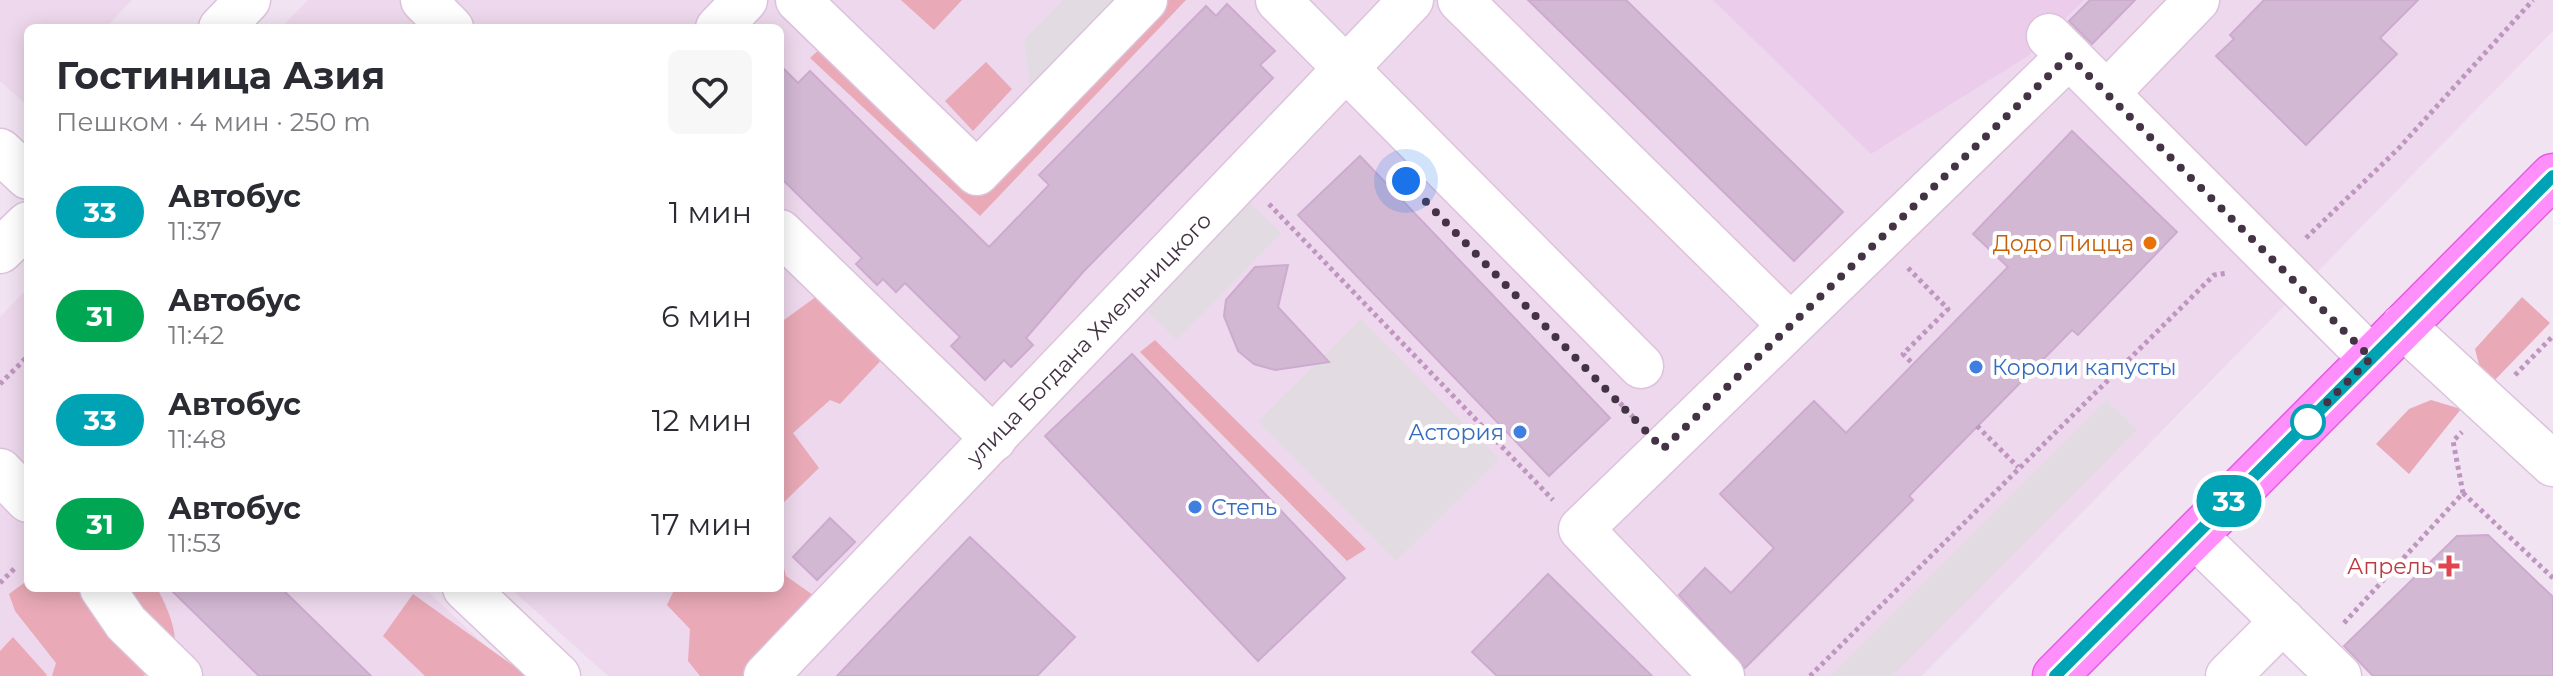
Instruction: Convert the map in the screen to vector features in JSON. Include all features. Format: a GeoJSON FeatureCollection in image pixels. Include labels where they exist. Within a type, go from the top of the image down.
{"type":"FeatureCollection","features":[{"type":"Feature","properties":{"kind":"main road"},"geometry":{"type":"LineString","coordinates":[[2055,676],[2553,176]]}},
{"type":"Feature","properties":{"kind":"street"},"geometry":{"type":"LineString","coordinates":[[225,24],[248,0]]}},
{"type":"Feature","properties":{"kind":"street"},"geometry":{"type":"LineString","coordinates":[[423,0],[447,24]]}},
{"type":"Feature","properties":{"kind":"street"},"geometry":{"type":"LineString","coordinates":[[722,24],[745,0]]}},
{"type":"Feature","properties":{"kind":"street"},"geometry":{"type":"LineString","coordinates":[[798,0],[977,173],[1145,0]]}},
{"type":"Feature","properties":{"kind":"street"},"geometry":{"type":"LineString","coordinates":[[1278,0],[1347,67],[1626,380]]}},
{"type":"Feature","properties":{"kind":"street","name":"улица Богдана Хмельницкого"},"geometry":{"type":"LineString","coordinates":[[766,676],[1411,0]]}},
{"type":"Feature","properties":{"kind":"street"},"geometry":{"type":"LineString","coordinates":[[1460,0],[1779,314]]}},
{"type":"Feature","properties":{"kind":"street"},"geometry":{"type":"LineString","coordinates":[[2107,93],[2197,0]]}},
{"type":"Feature","properties":{"kind":"street"},"geometry":{"type":"LineString","coordinates":[[1722,676],[1581,529],[2059,46],[2371,358]]}},
{"type":"Feature","properties":{"kind":"street"},"geometry":{"type":"LineString","coordinates":[[0,151],[24,173]]}},
{"type":"Feature","properties":{"kind":"street"},"geometry":{"type":"LineString","coordinates":[[0,251],[24,228]]}},
{"type":"Feature","properties":{"kind":"street"},"geometry":{"type":"LineString","coordinates":[[784,236],[994,439]]}},
{"type":"Feature","properties":{"kind":"street"},"geometry":{"type":"LineString","coordinates":[[2403,326],[2553,464]]}},
{"type":"Feature","properties":{"kind":"street"},"geometry":{"type":"LineString","coordinates":[[0,471],[24,496]]}},
{"type":"Feature","properties":{"kind":"street"},"geometry":{"type":"LineString","coordinates":[[2195,536],[2328,665]]}},
{"type":"Feature","properties":{"kind":"street"},"geometry":{"type":"LineString","coordinates":[[105,592],[126,623],[180,676]]}},
{"type":"Feature","properties":{"kind":"street"},"geometry":{"type":"LineString","coordinates":[[469,592],[558,676]]}},
{"type":"Feature","properties":{"kind":"street"},"geometry":{"type":"LineString","coordinates":[[2228,676],[2283,621]]}},
{"type":"Feature","properties":{"kind":"path"},"geometry":{"type":"LineString","coordinates":[[1810,676],[2214,275],[2276,266],[2399,148],[2533,0]]}},
{"type":"Feature","properties":{"kind":"path"},"geometry":{"type":"LineString","coordinates":[[1259,194],[1581,529]]}},
{"type":"Feature","properties":{"kind":"path"},"geometry":{"type":"LineString","coordinates":[[1903,263],[1948,309],[1903,354],[1913,364]]}},
{"type":"Feature","properties":{"kind":"path"},"geometry":{"type":"LineString","coordinates":[[2214,263],[2214,275]]}},
{"type":"Feature","properties":{"kind":"path"},"geometry":{"type":"LineString","coordinates":[[2553,336],[2453,441],[2463,493],[2553,578]]}},
{"type":"Feature","properties":{"kind":"path"},"geometry":{"type":"LineString","coordinates":[[0,384],[24,360]]}},
{"type":"Feature","properties":{"kind":"path"},"geometry":{"type":"LineString","coordinates":[[1626,380],[1663,449]]}},
{"type":"Feature","properties":{"kind":"path"},"geometry":{"type":"LineString","coordinates":[[1977,426],[2018,467]]}},
{"type":"Feature","properties":{"kind":"path"},"geometry":{"type":"LineString","coordinates":[[2328,665],[2463,493]]}},
{"type":"Feature","properties":{"kind":"path"},"geometry":{"type":"LineString","coordinates":[[0,583],[16,567]]}},
{"type":"Feature","properties":{"kind":"shaded area"},"geometry":{"type":"Polygon","coordinates":[[[0,0],[132,0],[109,24],[24,24],[24,102],[0,81],[0,0]]]}},
{"type":"Feature","properties":{"kind":"shaded area"},"geometry":{"type":"Polygon","coordinates":[[[308,0],[2553,0],[2553,31],[1922,676],[608,676],[514,592],[784,592],[784,24],[285,24],[308,0]]]}},
{"type":"Feature","properties":{"kind":"shaded area"},"geometry":{"type":"Polygon","coordinates":[[[901,0],[962,0],[934,30],[901,0]]]}},
{"type":"Feature","properties":{"kind":"shaded area"},"geometry":{"type":"Polygon","coordinates":[[[1063,0],[1124,0],[1031,97],[1024,40],[1063,0]]]}},
{"type":"Feature","properties":{"kind":"shaded area"},"geometry":{"type":"Polygon","coordinates":[[[1145,0],[1186,0],[980,216],[810,58],[834,36],[977,173],[1145,0]]]}},
{"type":"Feature","properties":{"kind":"shaded area"},"geometry":{"type":"Polygon","coordinates":[[[1713,0],[2084,0],[2028,56],[1871,154],[1713,0]]]}},
{"type":"Feature","properties":{"kind":"shaded area"},"geometry":{"type":"Polygon","coordinates":[[[986,62],[1012,89],[973,131],[945,101],[986,62]]]}},
{"type":"Feature","properties":{"kind":"shaded area"},"geometry":{"type":"Polygon","coordinates":[[[1250,203],[1281,233],[1177,340],[1147,311],[1250,203]]]}},
{"type":"Feature","properties":{"kind":"shaded area"},"geometry":{"type":"Polygon","coordinates":[[[824,291],[887,354],[840,404],[830,400],[793,433],[819,468],[784,502],[784,320],[824,291]]]}},
{"type":"Feature","properties":{"kind":"shaded area"},"geometry":{"type":"Polygon","coordinates":[[[24,292],[24,592],[428,592],[518,676],[0,676],[0,317],[24,292]]]}},
{"type":"Feature","properties":{"kind":"shaded area"},"geometry":{"type":"Polygon","coordinates":[[[2522,297],[2550,323],[2492,383],[2482,376],[2475,349],[2522,297]]]}},
{"type":"Feature","properties":{"kind":"shaded area"},"geometry":{"type":"Polygon","coordinates":[[[1361,319],[1499,459],[1396,561],[1258,421],[1361,319]]]}},
{"type":"Feature","properties":{"kind":"shaded area"},"geometry":{"type":"Polygon","coordinates":[[[1155,340],[1366,549],[1347,561],[1140,352],[1155,340]]]}},
{"type":"Feature","properties":{"kind":"shaded area"},"geometry":{"type":"Polygon","coordinates":[[[2106,400],[2137,430],[1892,676],[1830,676],[2106,400]]]}},
{"type":"Feature","properties":{"kind":"shaded area"},"geometry":{"type":"Polygon","coordinates":[[[2431,400],[2461,409],[2409,474],[2376,444],[2409,409],[2431,400]]]}},
{"type":"Feature","properties":{"kind":"shaded area"},"geometry":{"type":"Polygon","coordinates":[[[784,568],[786,576],[813,595],[797,630],[755,676],[700,676],[688,661],[690,629],[667,605],[673,592],[784,592],[784,568]]]}},
{"type":"Feature","properties":{"kind":"shaded area"},"geometry":{"type":"Polygon","coordinates":[[[24,583],[24,592],[159,592],[174,633],[173,661],[143,676],[52,676],[56,663],[15,611],[9,594],[24,583]]]}},
{"type":"Feature","properties":{"kind":"shaded area"},"geometry":{"type":"Polygon","coordinates":[[[413,594],[528,676],[425,676],[383,636],[413,594]]]}},
{"type":"Feature","properties":{"kind":"shaded area"},"geometry":{"type":"Polygon","coordinates":[[[13,637],[46,676],[0,676],[0,651],[13,637]]]}},
{"type":"Feature","properties":{"kind":"building"},"geometry":{"type":"Polygon","coordinates":[[[1528,0],[1626,0],[1843,212],[1794,261],[1528,0]]]}},
{"type":"Feature","properties":{"kind":"building"},"geometry":{"type":"Polygon","coordinates":[[[2090,0],[2135,0],[2092,44],[2069,21],[2090,0]]]}},
{"type":"Feature","properties":{"kind":"building"},"geometry":{"type":"Polygon","coordinates":[[[2264,0],[2418,0],[2380,38],[2397,54],[2306,145],[2216,56],[2234,39],[2230,35],[2264,0]]]}},
{"type":"Feature","properties":{"kind":"building"},"geometry":{"type":"Polygon","coordinates":[[[1227,4],[1275,51],[1260,65],[1273,78],[1083,272],[1026,338],[1033,345],[1011,367],[1004,360],[985,380],[951,346],[960,337],[905,283],[896,292],[883,279],[877,285],[856,264],[862,258],[784,181],[784,69],[798,83],[810,71],[989,247],[1049,185],[1039,175],[1206,6],[1216,16],[1227,4]]]}},
{"type":"Feature","properties":{"kind":"building"},"geometry":{"type":"Polygon","coordinates":[[[2072,131],[2177,232],[2078,335],[2072,330],[1909,496],[1913,500],[1745,668],[1679,595],[1705,568],[1731,593],[1774,548],[1720,494],[1814,401],[1846,433],[2008,267],[1973,234],[2072,131]]]}},
{"type":"Feature","properties":{"kind":"building"},"geometry":{"type":"Polygon","coordinates":[[[1360,156],[1610,418],[1549,476],[1298,215],[1360,156]]]}},
{"type":"Feature","properties":{"kind":"building"},"geometry":{"type":"Polygon","coordinates":[[[1288,265],[1278,307],[1329,362],[1275,370],[1254,364],[1238,351],[1224,316],[1226,300],[1255,267],[1288,265]]]}},
{"type":"Feature","properties":{"kind":"building"},"geometry":{"type":"Polygon","coordinates":[[[1132,354],[1345,578],[1258,661],[1045,436],[1132,354]]]}},
{"type":"Feature","properties":{"kind":"building"},"geometry":{"type":"Polygon","coordinates":[[[830,518],[855,542],[817,580],[793,557],[830,518]]]}},
{"type":"Feature","properties":{"kind":"building"},"geometry":{"type":"Polygon","coordinates":[[[2488,535],[2553,597],[2553,676],[2373,676],[2344,646],[2457,536],[2488,535]]]}},
{"type":"Feature","properties":{"kind":"building"},"geometry":{"type":"Polygon","coordinates":[[[970,537],[1075,637],[1037,676],[837,676],[970,537]]]}},
{"type":"Feature","properties":{"kind":"building"},"geometry":{"type":"Polygon","coordinates":[[[1548,574],[1652,676],[1497,676],[1472,652],[1548,574]]]}},
{"type":"Feature","properties":{"kind":"building"},"geometry":{"type":"Polygon","coordinates":[[[173,592],[285,592],[371,676],[259,676],[173,592]]]}},
{"type":"Feature","properties":{"kind":"bus line","name":"33"},"geometry":{"type":"LineString","coordinates":[[2055,676],[2553,176]]}},
{"type":"Feature","properties":{"kind":"place","name":"Додо Пицца"},"geometry":{"type":"Point","coordinates":[2150,243]}},
{"type":"Feature","properties":{"kind":"place","name":"Короли капусты"},"geometry":{"type":"Point","coordinates":[1976,367]}},
{"type":"Feature","properties":{"kind":"place","name":"Астория"},"geometry":{"type":"Point","coordinates":[1520,432]}},
{"type":"Feature","properties":{"kind":"place","name":"Степь"},"geometry":{"type":"Point","coordinates":[1195,507]}},
{"type":"Feature","properties":{"kind":"place","name":"Апрель"},"geometry":{"type":"Point","coordinates":[2449,566]}},
{"type":"Feature","properties":{"kind":"route"},"geometry":{"type":"LineString","coordinates":[[1406,181],[1663,449],[2069,56],[2371,358],[2305,425],[2308,422]]}}]}
